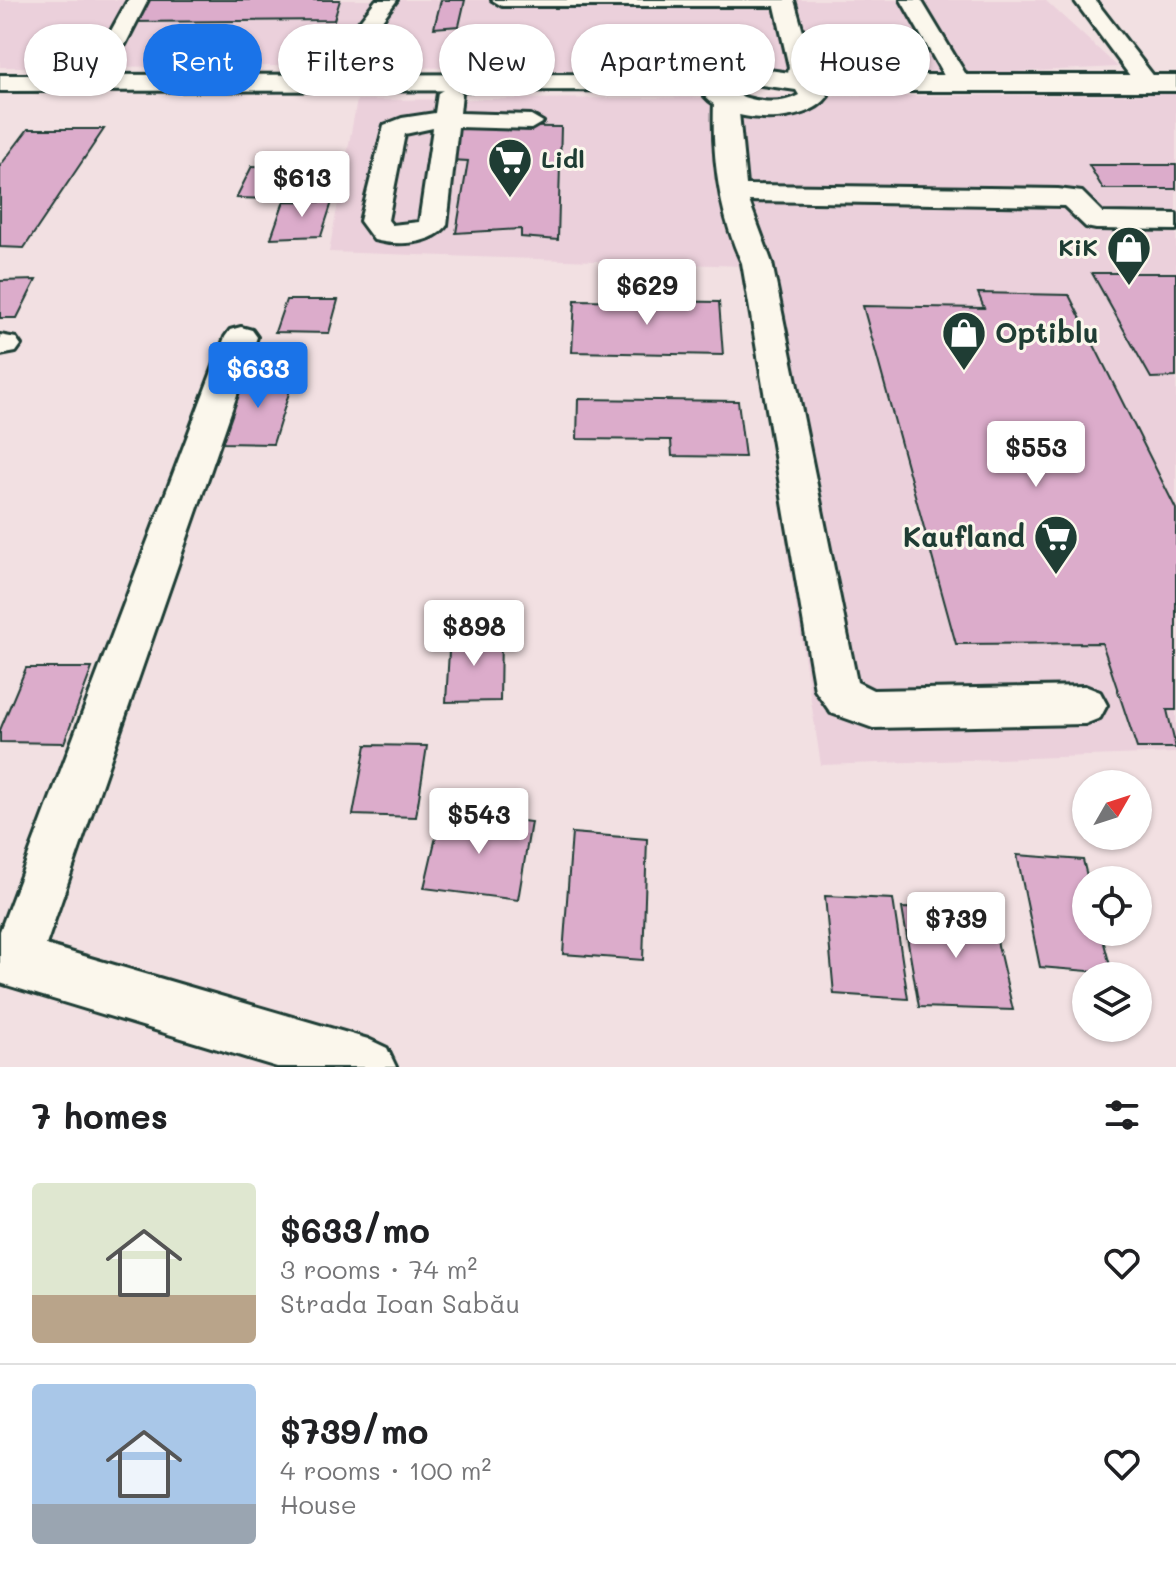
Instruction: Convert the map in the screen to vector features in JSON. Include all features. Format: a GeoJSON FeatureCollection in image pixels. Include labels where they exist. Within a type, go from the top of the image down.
{"type":"FeatureCollection","features":[{"type":"Feature","properties":{"kind":"main road"},"geometry":{"type":"LineString","coordinates":[[423,83],[571,82]]}},
{"type":"Feature","properties":{"kind":"main road"},"geometry":{"type":"LineString","coordinates":[[0,83],[278,84]]}},
{"type":"Feature","properties":{"kind":"main road"},"geometry":{"type":"LineString","coordinates":[[930,84],[1176,83]]}},
{"type":"Feature","properties":{"kind":"main road"},"geometry":{"type":"LineString","coordinates":[[930,93],[1176,92]]}},
{"type":"Feature","properties":{"kind":"main road"},"geometry":{"type":"LineString","coordinates":[[0,93],[439,93]]}},
{"type":"Feature","properties":{"kind":"main road"},"geometry":{"type":"LineString","coordinates":[[555,93],[730,97]]}},
{"type":"Feature","properties":{"kind":"main road"},"geometry":{"type":"LineString","coordinates":[[721,96],[782,109],[796,96]]}},
{"type":"Feature","properties":{"kind":"street"},"geometry":{"type":"LineString","coordinates":[[125,24],[138,0]]}},
{"type":"Feature","properties":{"kind":"street"},"geometry":{"type":"LineString","coordinates":[[368,24],[387,0]]}},
{"type":"Feature","properties":{"kind":"street"},"geometry":{"type":"LineString","coordinates":[[502,0],[784,0],[791,28]]}},
{"type":"Feature","properties":{"kind":"street"},"geometry":{"type":"LineString","coordinates":[[911,0],[959,83]]}},
{"type":"Feature","properties":{"kind":"street"},"geometry":{"type":"LineString","coordinates":[[1084,0],[1147,83]]}},
{"type":"Feature","properties":{"kind":"street"},"geometry":{"type":"LineString","coordinates":[[450,96],[446,122],[531,122]]}},
{"type":"Feature","properties":{"kind":"street"},"geometry":{"type":"LineString","coordinates":[[730,97],[746,124],[758,207],[757,263],[837,690],[846,700],[873,709],[1085,705]]}},
{"type":"Feature","properties":{"kind":"street"},"geometry":{"type":"LineString","coordinates":[[758,207],[1058,197],[1072,198],[1089,216],[1107,224],[1176,222]]}},
{"type":"Feature","properties":{"kind":"street"},"geometry":{"type":"LineString","coordinates":[[757,263],[745,242],[758,207]]}},
{"type":"Feature","properties":{"kind":"street"},"geometry":{"type":"LineString","coordinates":[[241,337],[7,959],[368,1067]]}},
{"type":"Feature","properties":{"kind":"shaded area"},"geometry":{"type":"Polygon","coordinates":[[[0,0],[1045,0],[1118,67],[930,72],[930,24],[791,24],[791,73],[785,73],[775,72],[775,24],[571,24],[571,71],[555,70],[555,24],[439,24],[439,68],[423,67],[423,24],[278,24],[278,66],[262,66],[262,24],[143,24],[143,67],[127,67],[127,24],[24,24],[24,67],[0,67],[0,0]]]}},
{"type":"Feature","properties":{"kind":"shaded area"},"geometry":{"type":"Polygon","coordinates":[[[1176,94],[1176,753],[821,765],[743,266],[329,252],[357,100],[1176,94]]]}},
{"type":"Feature","properties":{"kind":"building"},"geometry":{"type":"Polygon","coordinates":[[[144,0],[340,0],[334,20],[130,22],[144,0]]]}},
{"type":"Feature","properties":{"kind":"building"},"geometry":{"type":"Polygon","coordinates":[[[441,0],[465,0],[459,24],[439,24],[439,28],[434,28],[441,0]]]}},
{"type":"Feature","properties":{"kind":"building","name":"Lidl"},"geometry":{"type":"Polygon","coordinates":[[[456,126],[561,127],[558,240],[521,237],[521,229],[456,233],[468,161],[451,160],[456,126]]]}},
{"type":"Feature","properties":{"kind":"building"},"geometry":{"type":"Polygon","coordinates":[[[28,129],[104,129],[24,248],[0,247],[0,166],[28,129]]]}},
{"type":"Feature","properties":{"kind":"building"},"geometry":{"type":"Polygon","coordinates":[[[1089,165],[1176,165],[1176,189],[1103,189],[1089,165]]]}},
{"type":"Feature","properties":{"kind":"building"},"geometry":{"type":"Polygon","coordinates":[[[252,166],[296,168],[281,199],[236,198],[252,166]]]}},
{"type":"Feature","properties":{"kind":"building"},"geometry":{"type":"Polygon","coordinates":[[[284,201],[332,202],[321,236],[271,238],[284,201]]]}},
{"type":"Feature","properties":{"kind":"building"},"geometry":{"type":"Polygon","coordinates":[[[1092,273],[1176,273],[1176,377],[1151,378],[1092,273]]]}},
{"type":"Feature","properties":{"kind":"building"},"geometry":{"type":"Polygon","coordinates":[[[36,280],[17,318],[0,318],[0,281],[36,280]]]}},
{"type":"Feature","properties":{"kind":"building","name":"Kaufland"},"geometry":{"type":"Polygon","coordinates":[[[978,293],[1069,295],[1176,509],[1176,710],[1167,710],[1176,748],[1137,748],[1102,643],[956,644],[863,306],[984,308],[978,293]]]}},
{"type":"Feature","properties":{"kind":"building"},"geometry":{"type":"Polygon","coordinates":[[[286,300],[338,300],[329,333],[275,332],[286,300]]]}},
{"type":"Feature","properties":{"kind":"building"},"geometry":{"type":"Polygon","coordinates":[[[575,300],[719,302],[723,355],[572,352],[575,300]]]}},
{"type":"Feature","properties":{"kind":"building"},"geometry":{"type":"Polygon","coordinates":[[[245,376],[294,377],[273,444],[221,443],[245,376]]]}},
{"type":"Feature","properties":{"kind":"building"},"geometry":{"type":"Polygon","coordinates":[[[578,399],[738,401],[745,457],[672,456],[671,440],[577,439],[578,399]]]}},
{"type":"Feature","properties":{"kind":"building"},"geometry":{"type":"Polygon","coordinates":[[[501,632],[500,701],[446,702],[450,634],[501,632]]]}},
{"type":"Feature","properties":{"kind":"building"},"geometry":{"type":"Polygon","coordinates":[[[26,668],[92,668],[64,743],[0,742],[0,730],[26,668]]]}},
{"type":"Feature","properties":{"kind":"building"},"geometry":{"type":"Polygon","coordinates":[[[366,745],[427,746],[416,817],[353,815],[366,745]]]}},
{"type":"Feature","properties":{"kind":"building"},"geometry":{"type":"Polygon","coordinates":[[[442,811],[531,822],[518,900],[424,888],[442,811]]]}},
{"type":"Feature","properties":{"kind":"building"},"geometry":{"type":"Polygon","coordinates":[[[572,833],[647,839],[643,960],[563,954],[572,833]]]}},
{"type":"Feature","properties":{"kind":"building"},"geometry":{"type":"Polygon","coordinates":[[[1017,855],[1083,860],[1084,866],[1072,866],[1072,946],[1105,946],[1109,962],[1072,962],[1072,970],[1040,967],[1017,855]]]}},
{"type":"Feature","properties":{"kind":"building"},"geometry":{"type":"Polygon","coordinates":[[[825,896],[893,899],[908,999],[834,994],[825,896]]]}},
{"type":"Feature","properties":{"kind":"building"},"geometry":{"type":"Polygon","coordinates":[[[902,908],[990,911],[1013,1010],[919,1007],[902,908]]]}},
{"type":"Feature","properties":{"kind":"place","name":"Lidl"},"geometry":{"type":"Point","coordinates":[510,199]}},
{"type":"Feature","properties":{"kind":"place","name":"KiK"},"geometry":{"type":"Point","coordinates":[1129,287]}},
{"type":"Feature","properties":{"kind":"place","name":"Optiblu"},"geometry":{"type":"Point","coordinates":[964,372]}},
{"type":"Feature","properties":{"kind":"place","name":"Kaufland"},"geometry":{"type":"Point","coordinates":[1056,576]}}]}
